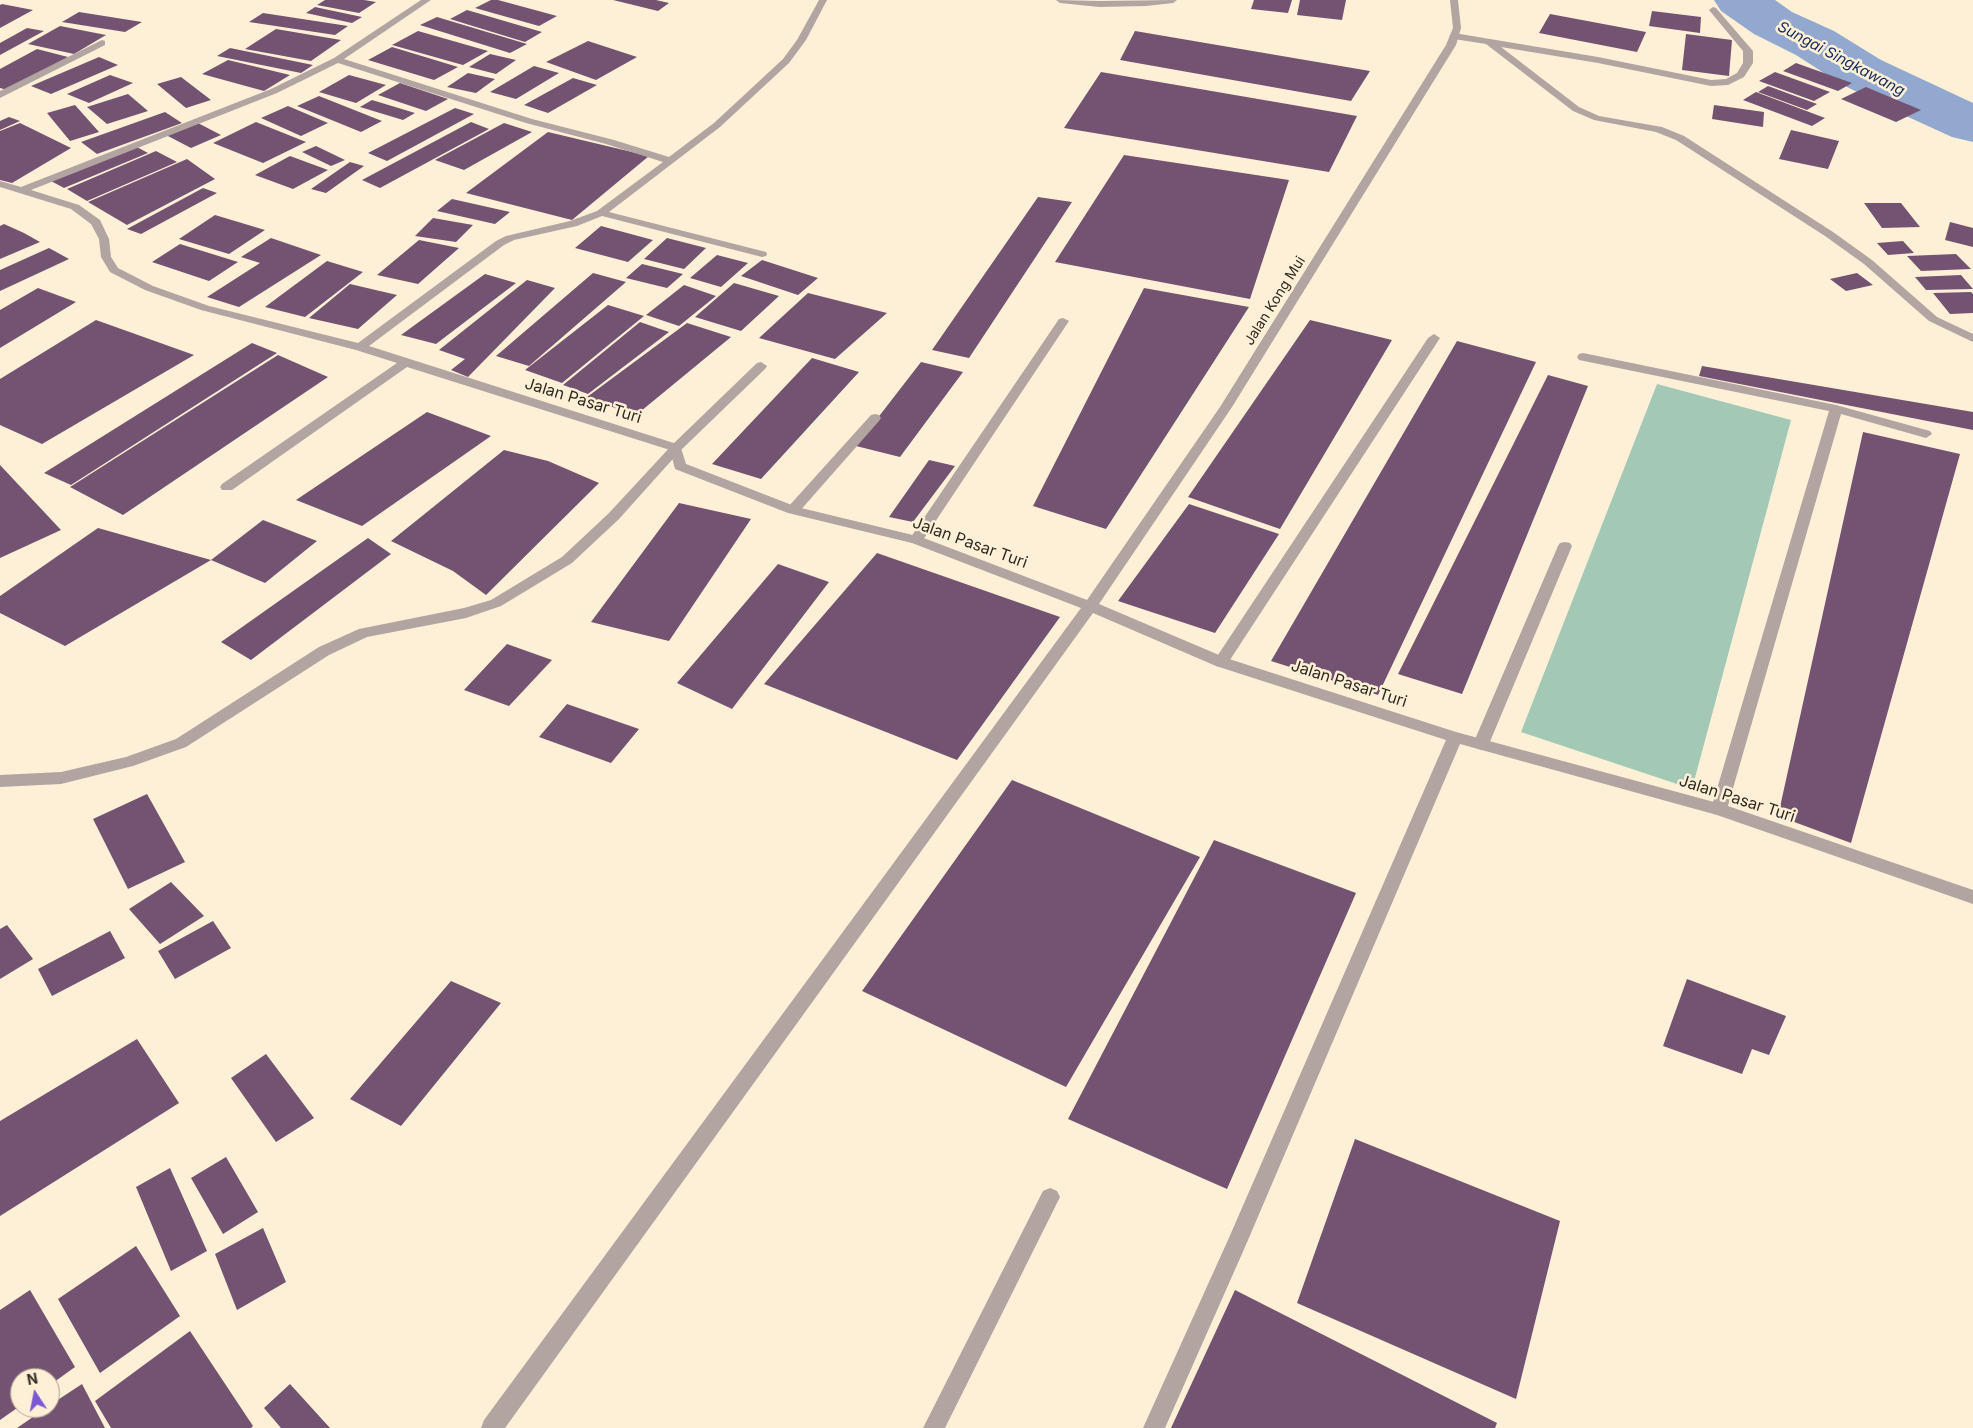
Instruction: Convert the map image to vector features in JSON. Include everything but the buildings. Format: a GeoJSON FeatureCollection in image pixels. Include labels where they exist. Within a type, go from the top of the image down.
{"type":"FeatureCollection","features":[{"type":"Feature","properties":{"kind":"street"},"geometry":{"type":"LineString","coordinates":[[23,190],[274,90],[337,60],[428,0]]}},
{"type":"Feature","properties":{"kind":"street"},"geometry":{"type":"LineString","coordinates":[[360,347],[482,255],[505,241],[527,234],[574,224],[601,213],[671,161],[717,125],[786,60],[801,40],[823,0]]}},
{"type":"Feature","properties":{"kind":"street"},"geometry":{"type":"LineString","coordinates":[[1060,0],[1099,4],[1146,3],[1173,0]]}},
{"type":"Feature","properties":{"kind":"street","name":"Jalan Kong Mui"},"geometry":{"type":"LineString","coordinates":[[492,1428],[1090,606],[1226,407],[1451,45],[1457,28],[1454,0]]}},
{"type":"Feature","properties":{"kind":"street"},"geometry":{"type":"LineString","coordinates":[[1454,36],[1598,60],[1710,83],[1728,82],[1740,75],[1748,63],[1748,51],[1713,10]]}},
{"type":"Feature","properties":{"kind":"street"},"geometry":{"type":"LineString","coordinates":[[1489,42],[1576,108],[1598,118],[1659,129],[1680,138],[1829,234],[1868,262],[1933,319],[1973,338]]}},
{"type":"Feature","properties":{"kind":"street"},"geometry":{"type":"LineString","coordinates":[[0,95],[102,43]]}},
{"type":"Feature","properties":{"kind":"street"},"geometry":{"type":"LineString","coordinates":[[337,60],[520,118],[610,142],[671,161]]}},
{"type":"Feature","properties":{"kind":"street","name":"Jalan Pasar Turi"},"geometry":{"type":"LineString","coordinates":[[0,184],[75,207],[96,222],[104,239],[106,257],[114,270],[149,288],[205,308],[360,347],[676,448],[680,466],[793,510],[916,540],[1090,606],[1222,662],[1455,737],[1718,809],[1973,897]]}},
{"type":"Feature","properties":{"kind":"street"},"geometry":{"type":"LineString","coordinates":[[601,213],[762,254]]}},
{"type":"Feature","properties":{"kind":"street"},"geometry":{"type":"LineString","coordinates":[[916,540],[1063,320]]}},
{"type":"Feature","properties":{"kind":"street"},"geometry":{"type":"LineString","coordinates":[[1222,662],[1434,338]]}},
{"type":"Feature","properties":{"kind":"street"},"geometry":{"type":"LineString","coordinates":[[1583,357],[1836,409],[1926,434]]}},
{"type":"Feature","properties":{"kind":"street"},"geometry":{"type":"LineString","coordinates":[[227,487],[406,362]]}},
{"type":"Feature","properties":{"kind":"street"},"geometry":{"type":"LineString","coordinates":[[0,780],[61,778],[128,762],[181,742],[324,651],[364,633],[466,613],[496,603],[567,560],[614,516],[676,448],[760,366]]}},
{"type":"Feature","properties":{"kind":"street"},"geometry":{"type":"LineString","coordinates":[[1718,809],[1836,409]]}},
{"type":"Feature","properties":{"kind":"street"},"geometry":{"type":"LineString","coordinates":[[793,510],[875,418]]}},
{"type":"Feature","properties":{"kind":"street"},"geometry":{"type":"LineString","coordinates":[[1481,744],[1565,546]]}},
{"type":"Feature","properties":{"kind":"street"},"geometry":{"type":"LineString","coordinates":[[1154,1428],[1239,1238],[1455,737]]}},
{"type":"Feature","properties":{"kind":"street"},"geometry":{"type":"LineString","coordinates":[[934,1428],[1050,1197]]}},
{"type":"Feature","properties":{"kind":"green space"},"geometry":{"type":"Polygon","coordinates":[[[1657,384],[1791,420],[1692,789],[1521,732],[1657,384]]]}},
{"type":"Feature","properties":{"kind":"waterway","name":"Sungai Singkawang"},"geometry":{"type":"LineString","coordinates":[[1740,0],[1773,23],[1815,43],[1861,72],[1926,104],[1973,124]]}}]}
